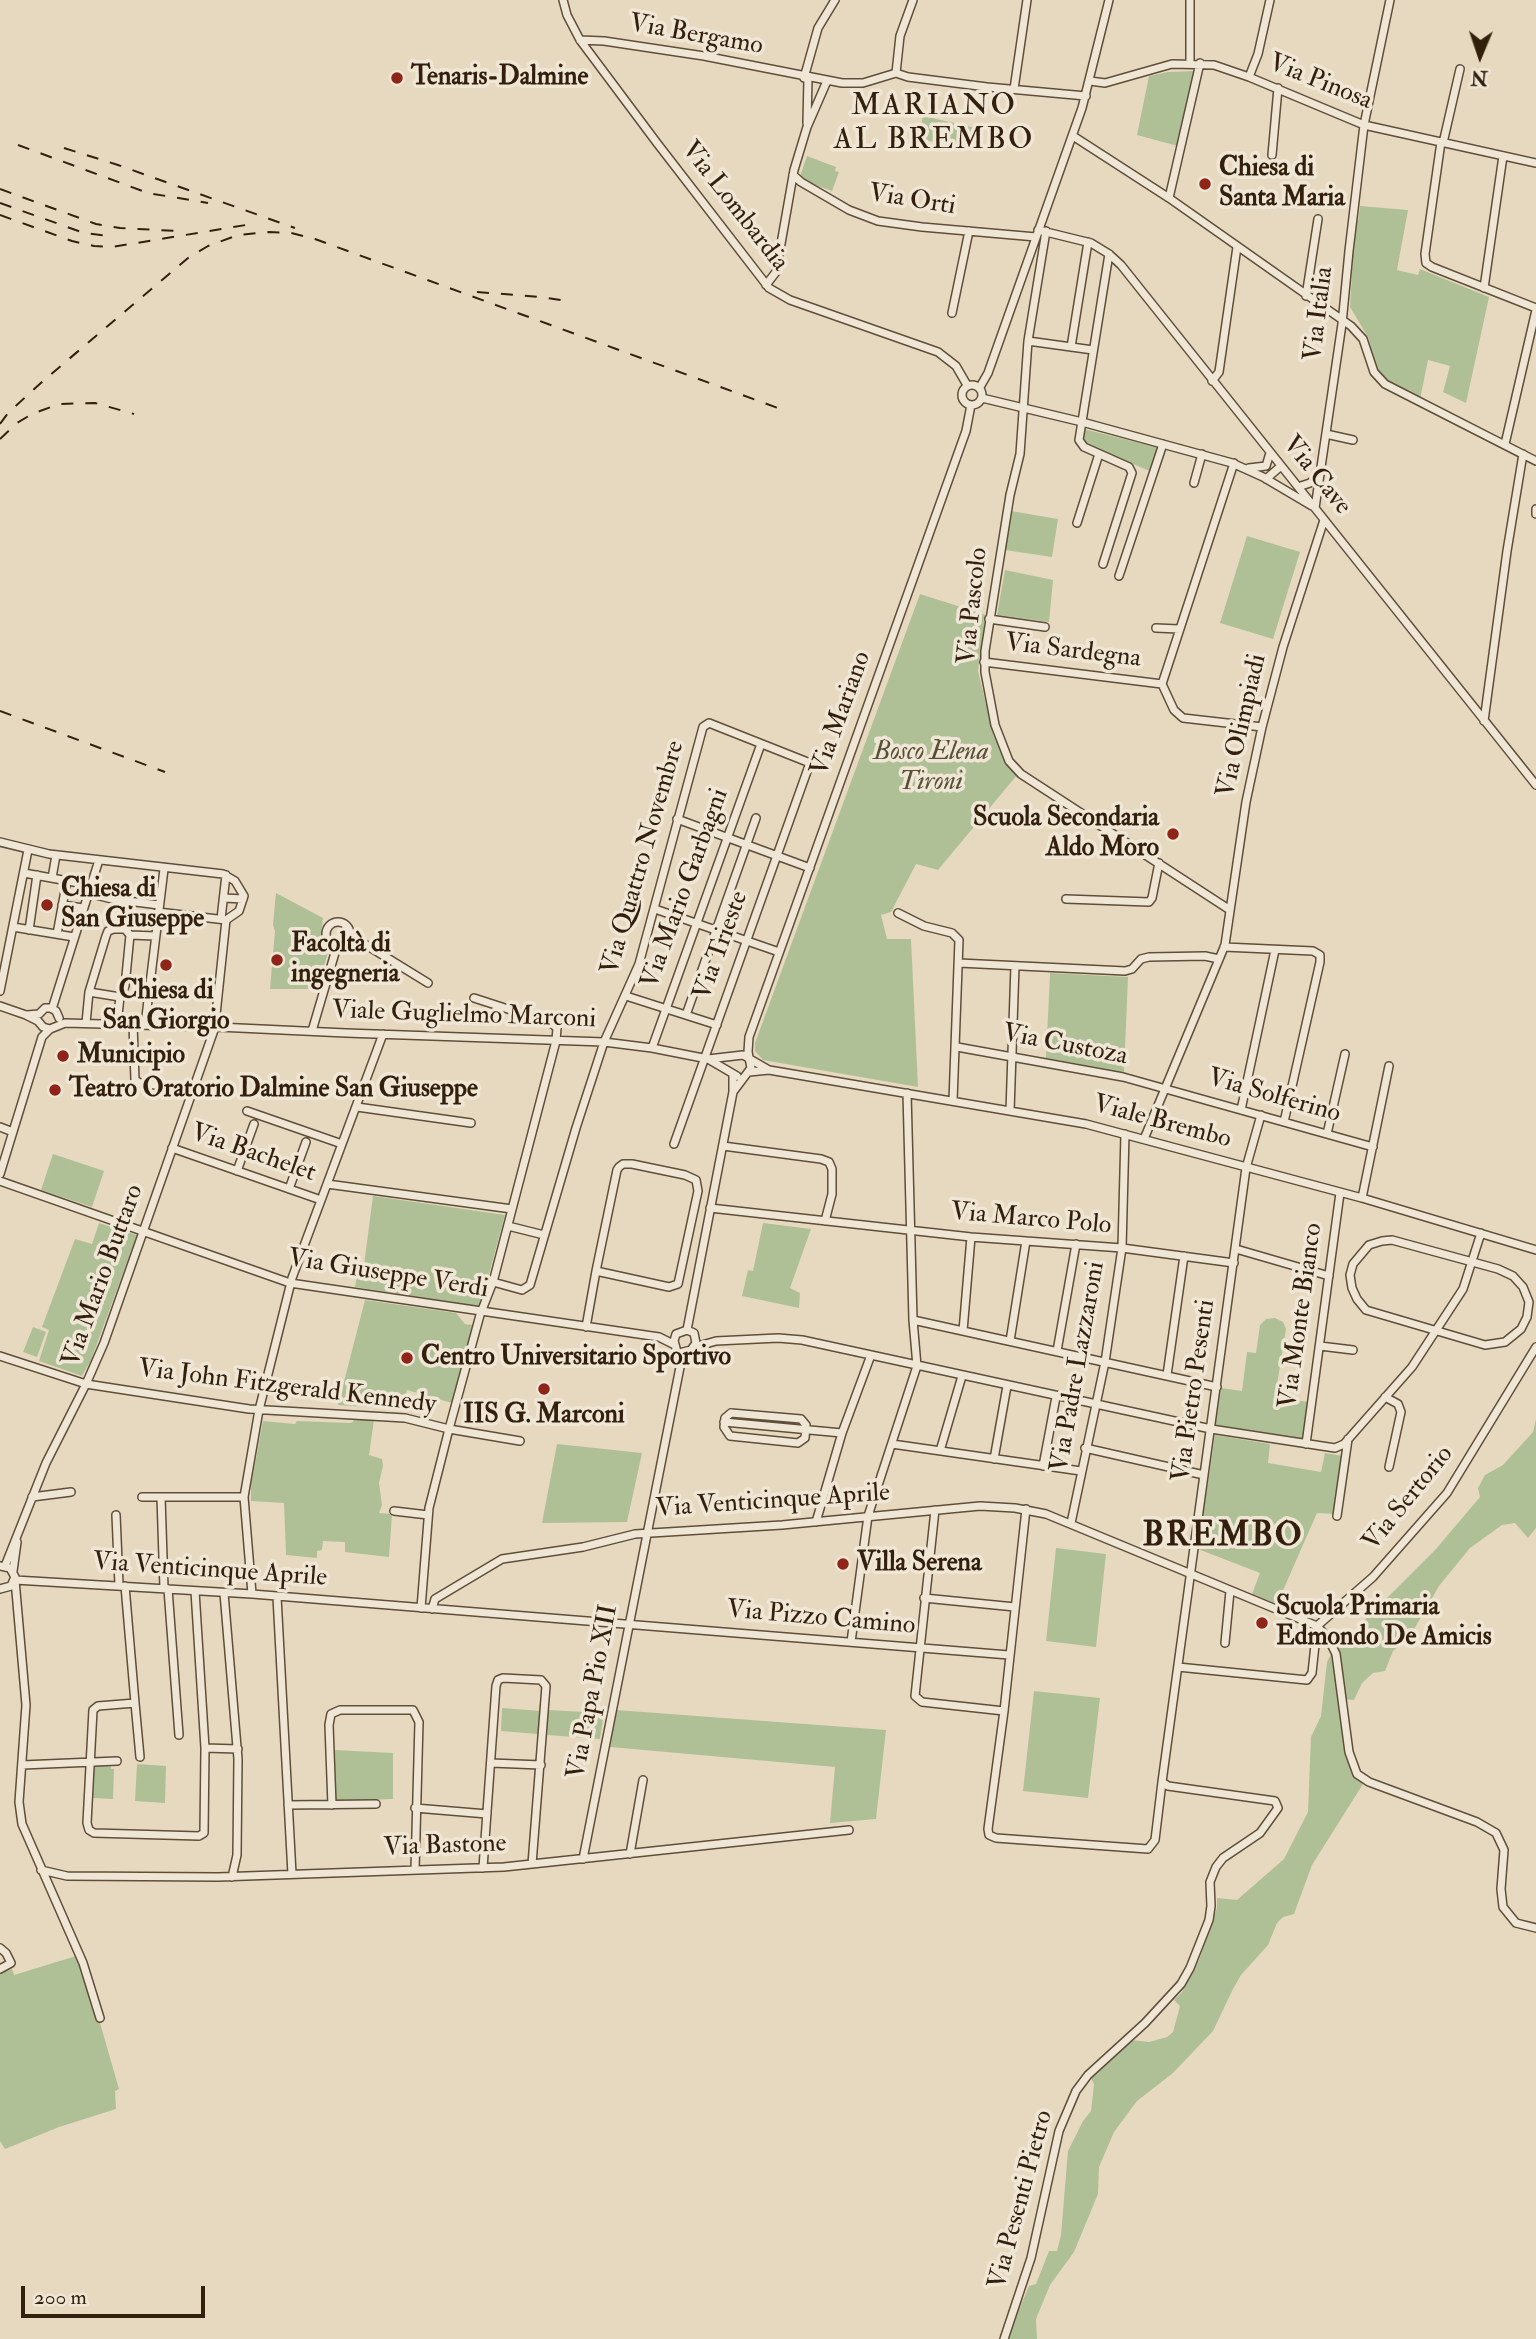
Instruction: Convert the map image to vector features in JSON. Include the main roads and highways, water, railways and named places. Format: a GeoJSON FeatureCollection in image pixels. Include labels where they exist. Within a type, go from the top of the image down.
{"type":"FeatureCollection","features":[{"type":"Feature","properties":{"kind":"railway"},"geometry":{"type":"LineString","coordinates":[[18,145],[148,193],[208,203]]}},
{"type":"Feature","properties":{"kind":"railway"},"geometry":{"type":"LineString","coordinates":[[64,148],[295,228]]}},
{"type":"Feature","properties":{"kind":"railway"},"geometry":{"type":"LineString","coordinates":[[0,189],[96,224],[176,231]]}},
{"type":"Feature","properties":{"kind":"railway"},"geometry":{"type":"LineString","coordinates":[[0,203],[84,233],[110,236]]}},
{"type":"Feature","properties":{"kind":"railway"},"geometry":{"type":"LineString","coordinates":[[0,215],[72,241],[112,247],[252,224]]}},
{"type":"Feature","properties":{"kind":"railway"},"geometry":{"type":"LineString","coordinates":[[0,424],[8,413],[43,381],[188,258],[208,246],[238,235],[269,232],[291,233],[315,239],[778,408]]}},
{"type":"Feature","properties":{"kind":"railway"},"geometry":{"type":"LineString","coordinates":[[477,292],[561,300]]}},
{"type":"Feature","properties":{"kind":"railway"},"geometry":{"type":"LineString","coordinates":[[0,439],[17,423],[32,414],[59,404],[95,403],[134,414]]}},
{"type":"Feature","properties":{"kind":"railway"},"geometry":{"type":"LineString","coordinates":[[0,711],[165,772]]}},
{"type":"Feature","properties":{"kind":"place","name":"Tenaris-Dalmine"},"geometry":{"type":"Point","coordinates":[397,78]}},
{"type":"Feature","properties":{"kind":"place","name":"Chiesa di Santa Maria"},"geometry":{"type":"Point","coordinates":[1205,184]}},
{"type":"Feature","properties":{"kind":"place","name":"Scuola Secondaria Aldo Moro"},"geometry":{"type":"Point","coordinates":[1173,834]}},
{"type":"Feature","properties":{"kind":"place","name":"Chiesa di San Giuseppe"},"geometry":{"type":"Point","coordinates":[47,905]}},
{"type":"Feature","properties":{"kind":"place","name":"Facoltà di ingegneria"},"geometry":{"type":"Point","coordinates":[277,960]}},
{"type":"Feature","properties":{"kind":"place","name":"Chiesa di San Giorgio"},"geometry":{"type":"Point","coordinates":[166,965]}},
{"type":"Feature","properties":{"kind":"place","name":"Municipio"},"geometry":{"type":"Point","coordinates":[63,1056]}},
{"type":"Feature","properties":{"kind":"place","name":"Teatro Oratorio Dalmine San Giuseppe"},"geometry":{"type":"Point","coordinates":[55,1090]}},
{"type":"Feature","properties":{"kind":"place","name":"Centro Universitario Sportivo"},"geometry":{"type":"Point","coordinates":[407,1358]}},
{"type":"Feature","properties":{"kind":"place","name":"IIS G. Marconi"},"geometry":{"type":"Point","coordinates":[544,1389]}},
{"type":"Feature","properties":{"kind":"place","name":"Villa Serena"},"geometry":{"type":"Point","coordinates":[843,1564]}},
{"type":"Feature","properties":{"kind":"place","name":"Scuola Primaria Edmondo De Amicis"},"geometry":{"type":"Point","coordinates":[1262,1623]}},
{"type":"Feature","properties":{"kind":"district","name":"MARIANO AL BREMBO"},"geometry":{"type":"Point","coordinates":[934,125]}},
{"type":"Feature","properties":{"kind":"district","name":"BREMBO"},"geometry":{"type":"Point","coordinates":[1223,1538]}},
{"type":"Feature","properties":{"kind":"park label","name":"Bosco Elena Tironi"},"geometry":{"type":"Point","coordinates":[931,768]}}]}
